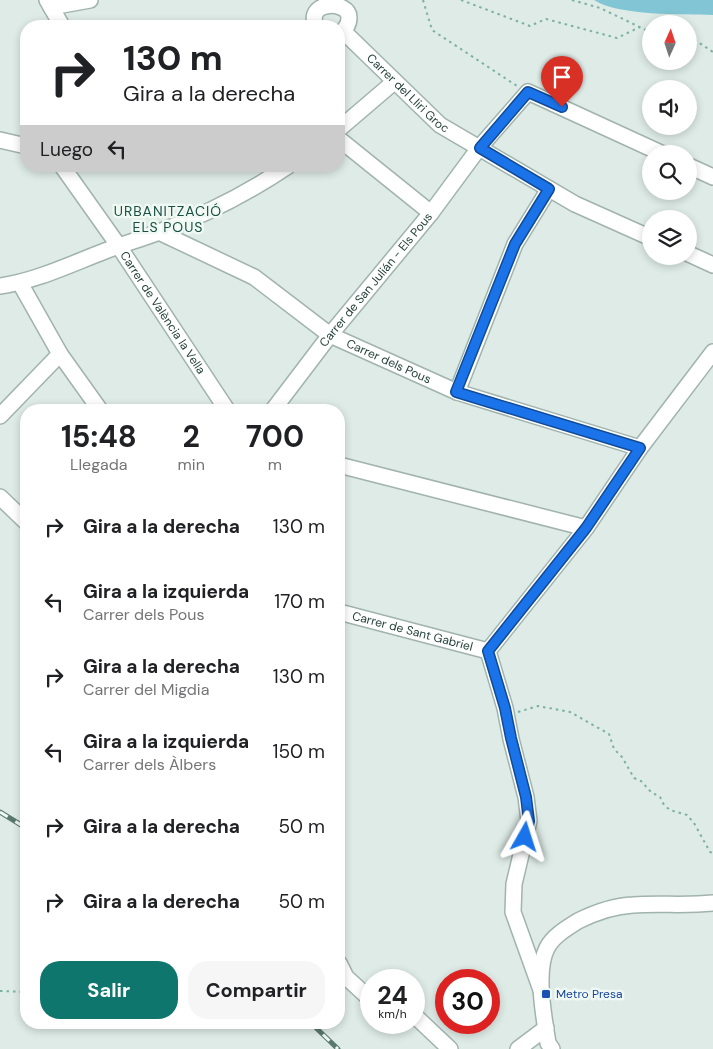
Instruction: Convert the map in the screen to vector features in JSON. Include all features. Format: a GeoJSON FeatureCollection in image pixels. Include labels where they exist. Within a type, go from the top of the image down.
{"type":"FeatureCollection","features":[{"type":"Feature","properties":{"kind":"street"},"geometry":{"type":"LineString","coordinates":[[59,20],[49,3],[90,0]]}},
{"type":"Feature","properties":{"kind":"street"},"geometry":{"type":"LineString","coordinates":[[315,20],[314,14],[319,2],[335,0],[345,6],[349,17],[348,25],[345,28]]}},
{"type":"Feature","properties":{"kind":"street","name":"Carrer del Lliri Groc"},"geometry":{"type":"LineString","coordinates":[[345,37],[440,125],[575,204],[642,234]]}},
{"type":"Feature","properties":{"kind":"street"},"geometry":{"type":"LineString","coordinates":[[345,124],[394,82]]}},
{"type":"Feature","properties":{"kind":"street"},"geometry":{"type":"LineString","coordinates":[[528,92],[643,145]]}},
{"type":"Feature","properties":{"kind":"street","name":"Carrer de San Julián - Els Pous"},"geometry":{"type":"LineString","coordinates":[[277,404],[480,148],[528,92]]}},
{"type":"Feature","properties":{"kind":"street"},"geometry":{"type":"LineString","coordinates":[[0,140],[20,145]]}},
{"type":"Feature","properties":{"kind":"street"},"geometry":{"type":"LineString","coordinates":[[345,144],[431,212]]}},
{"type":"Feature","properties":{"kind":"street"},"geometry":{"type":"LineString","coordinates":[[697,170],[713,177]]}},
{"type":"Feature","properties":{"kind":"street","name":"Carrer de València la Vella"},"geometry":{"type":"LineString","coordinates":[[66,172],[223,404]]}},
{"type":"Feature","properties":{"kind":"street"},"geometry":{"type":"LineString","coordinates":[[0,286],[20,283],[159,232],[211,210],[255,188],[279,172]]}},
{"type":"Feature","properties":{"kind":"street"},"geometry":{"type":"LineString","coordinates":[[456,392],[515,244],[549,189]]}},
{"type":"Feature","properties":{"kind":"street","name":"Carrer dels Pous"},"geometry":{"type":"LineString","coordinates":[[159,232],[254,277],[330,335],[456,392],[640,448]]}},
{"type":"Feature","properties":{"kind":"street"},"geometry":{"type":"LineString","coordinates":[[697,258],[713,265]]}},
{"type":"Feature","properties":{"kind":"street"},"geometry":{"type":"LineString","coordinates":[[20,283],[60,354],[96,404]]}},
{"type":"Feature","properties":{"kind":"street"},"geometry":{"type":"LineString","coordinates":[[541,990],[513,912],[514,884],[529,821],[526,797],[488,651],[586,528],[640,448],[713,352]]}},
{"type":"Feature","properties":{"kind":"street"},"geometry":{"type":"LineString","coordinates":[[0,416],[60,354]]}},
{"type":"Feature","properties":{"kind":"street"},"geometry":{"type":"LineString","coordinates":[[345,467],[586,528]]}},
{"type":"Feature","properties":{"kind":"street"},"geometry":{"type":"LineString","coordinates":[[0,496],[20,516]]}},
{"type":"Feature","properties":{"kind":"street","name":"Carrer de Sant Gabriel"},"geometry":{"type":"LineString","coordinates":[[345,614],[488,651]]}},
{"type":"Feature","properties":{"kind":"street"},"geometry":{"type":"LineString","coordinates":[[552,1049],[548,1043],[541,990],[543,957],[547,947],[566,928],[602,909],[633,905],[697,905],[713,903]]}},
{"type":"Feature","properties":{"kind":"street"},"geometry":{"type":"LineString","coordinates":[[345,975],[360,990]]}},
{"type":"Feature","properties":{"kind":"street"},"geometry":{"type":"LineString","coordinates":[[425,1025],[450,1049]]}},
{"type":"Feature","properties":{"kind":"street"},"geometry":{"type":"LineString","coordinates":[[518,1049],[546,1028]]}},
{"type":"Feature","properties":{"kind":"path"},"geometry":{"type":"LineString","coordinates":[[423,0],[432,30],[528,92]]}},
{"type":"Feature","properties":{"kind":"path"},"geometry":{"type":"LineString","coordinates":[[462,0],[530,26],[546,19],[617,38],[640,27]]}},
{"type":"Feature","properties":{"kind":"path"},"geometry":{"type":"LineString","coordinates":[[572,0],[600,8],[640,27]]}},
{"type":"Feature","properties":{"kind":"path"},"geometry":{"type":"LineString","coordinates":[[698,42],[713,52]]}},
{"type":"Feature","properties":{"kind":"path"},"geometry":{"type":"LineString","coordinates":[[506,715],[538,706],[544,707],[570,712],[609,734],[614,749],[622,757],[634,778],[641,781],[651,792],[660,797],[664,805],[670,810],[687,815],[694,823],[710,852],[713,853]]}},
{"type":"Feature","properties":{"kind":"path"},"geometry":{"type":"LineString","coordinates":[[0,991],[20,992]]}},
{"type":"Feature","properties":{"kind":"water"},"geometry":{"type":"Polygon","coordinates":[[[594,0],[713,0],[713,15],[634,12],[618,9],[594,0]]]}},
{"type":"Feature","properties":{"kind":"railway"},"geometry":{"type":"LineString","coordinates":[[0,812],[20,824]]}},
{"type":"Feature","properties":{"kind":"railway"},"geometry":{"type":"LineString","coordinates":[[317,1029],[338,1049]]}},
{"type":"Feature","properties":{"kind":"place","name":"Metro Presa"},"geometry":{"type":"Point","coordinates":[546,994]}},
{"type":"Feature","properties":{"kind":"district","name":"URBANITZACIÓ ELS POUS"},"geometry":{"type":"Point","coordinates":[168,220]}},
{"type":"Feature","properties":{"kind":"route"},"geometry":{"type":"LineString","coordinates":[[525,837],[529,821],[526,797],[505,708],[488,651],[586,528],[640,448],[456,392],[515,244],[549,189],[480,148],[528,92],[562,107]]}}]}
